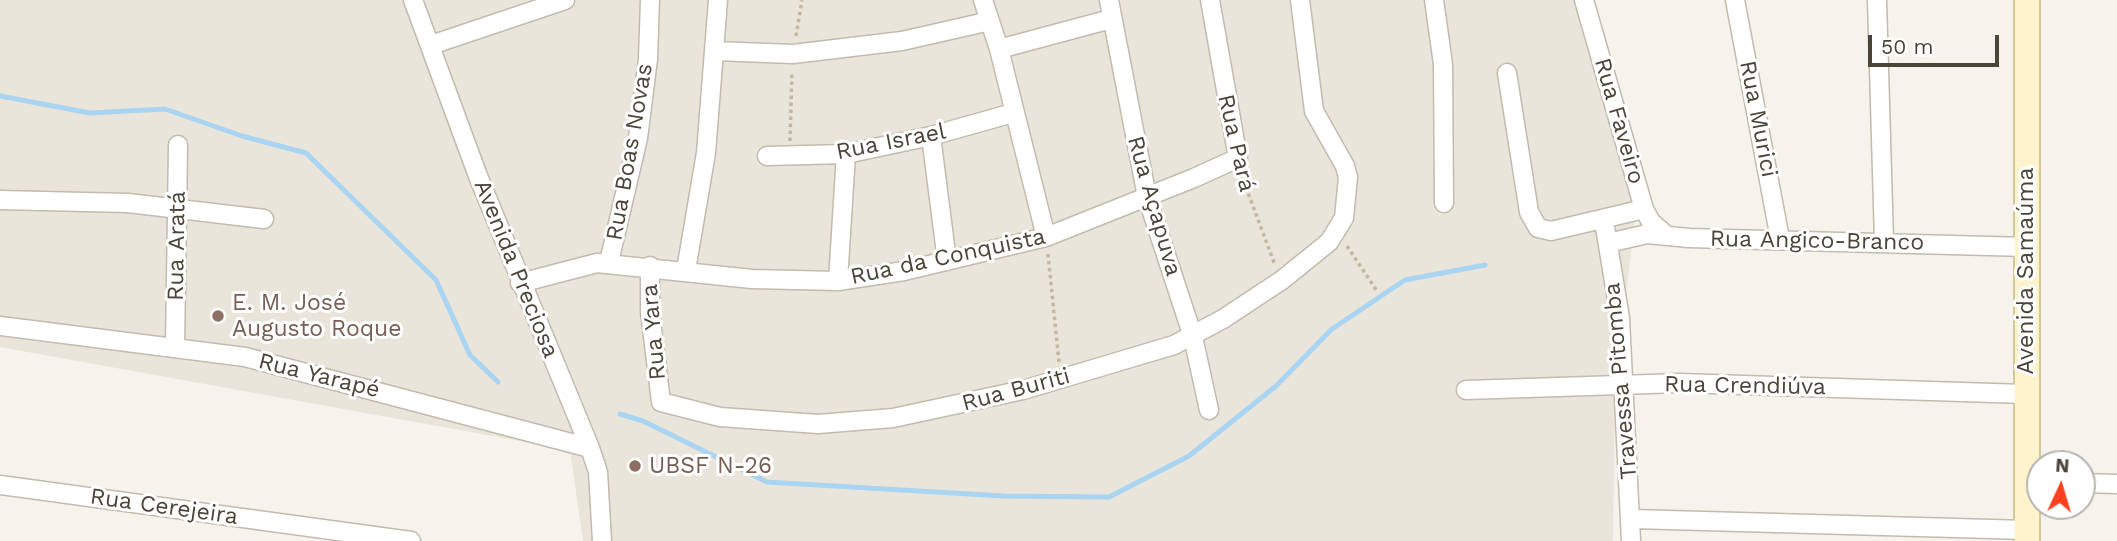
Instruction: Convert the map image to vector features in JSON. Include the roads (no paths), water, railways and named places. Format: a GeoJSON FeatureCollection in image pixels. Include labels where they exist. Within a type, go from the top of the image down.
{"type":"FeatureCollection","features":[{"type":"Feature","properties":{"kind":"street","name":"Avenida Preciosa"},"geometry":{"type":"LineString","coordinates":[[413,0],[520,283],[590,448],[597,471],[602,541]]}},
{"type":"Feature","properties":{"kind":"street","name":"Rua Boas Novas"},"geometry":{"type":"LineString","coordinates":[[609,262],[638,138],[648,59],[650,0]]}},
{"type":"Feature","properties":{"kind":"street"},"geometry":{"type":"LineString","coordinates":[[685,270],[706,153],[718,0]]}},
{"type":"Feature","properties":{"kind":"street"},"geometry":{"type":"LineString","coordinates":[[983,0],[999,49],[1046,237]]}},
{"type":"Feature","properties":{"kind":"street","name":"Rua Açapuva"},"geometry":{"type":"LineString","coordinates":[[1109,0],[1147,197],[1193,337],[1209,410]]}},
{"type":"Feature","properties":{"kind":"street","name":"Rua Pará"},"geometry":{"type":"LineString","coordinates":[[1210,0],[1238,158]]}},
{"type":"Feature","properties":{"kind":"street","name":"Rua Buriti"},"geometry":{"type":"LineString","coordinates":[[660,399],[670,405],[720,417],[818,424],[893,418],[950,408],[1135,359],[1193,337],[1282,280],[1321,250],[1336,231],[1347,208],[1348,177],[1345,166],[1314,111],[1300,0]]}},
{"type":"Feature","properties":{"kind":"street"},"geometry":{"type":"LineString","coordinates":[[1434,0],[1443,64],[1444,203]]}},
{"type":"Feature","properties":{"kind":"street","name":"Rua Faveiro"},"geometry":{"type":"LineString","coordinates":[[1584,0],[1644,209],[1651,222],[1665,234]]}},
{"type":"Feature","properties":{"kind":"street","name":"Rua Murici"},"geometry":{"type":"LineString","coordinates":[[1735,0],[1780,239]]}},
{"type":"Feature","properties":{"kind":"street"},"geometry":{"type":"LineString","coordinates":[[1877,0],[1884,241]]}},
{"type":"Feature","properties":{"kind":"street","name":"Avenida Samaúma"},"geometry":{"type":"LineString","coordinates":[[2027,0],[2025,394],[2030,450]]}},
{"type":"Feature","properties":{"kind":"street"},"geometry":{"type":"LineString","coordinates":[[431,45],[555,2]]}},
{"type":"Feature","properties":{"kind":"street"},"geometry":{"type":"LineString","coordinates":[[999,49],[1111,19]]}},
{"type":"Feature","properties":{"kind":"street"},"geometry":{"type":"LineString","coordinates":[[715,51],[793,54],[902,41],[990,21]]}},
{"type":"Feature","properties":{"kind":"street"},"geometry":{"type":"LineString","coordinates":[[1507,74],[1529,212],[1538,228],[1543,230],[1604,221],[1644,209]]}},
{"type":"Feature","properties":{"kind":"street","name":"Rua Israel"},"geometry":{"type":"LineString","coordinates":[[767,156],[846,154],[931,136],[1013,113]]}},
{"type":"Feature","properties":{"kind":"street"},"geometry":{"type":"LineString","coordinates":[[931,136],[947,261]]}},
{"type":"Feature","properties":{"kind":"street","name":"Rua Aratá"},"geometry":{"type":"LineString","coordinates":[[175,347],[178,145]]}},
{"type":"Feature","properties":{"kind":"street"},"geometry":{"type":"LineString","coordinates":[[838,281],[846,154]]}},
{"type":"Feature","properties":{"kind":"street","name":"Rua da Conquista"},"geometry":{"type":"LineString","coordinates":[[520,283],[583,265],[609,262],[752,279],[838,281],[947,261],[1046,237],[1238,158]]}},
{"type":"Feature","properties":{"kind":"street"},"geometry":{"type":"LineString","coordinates":[[0,200],[177,207],[264,219]]}},
{"type":"Feature","properties":{"kind":"street","name":"Travessa Pitomba"},"geometry":{"type":"LineString","coordinates":[[1604,221],[1620,318],[1631,541]]}},
{"type":"Feature","properties":{"kind":"street","name":"Rua Angico-Branco"},"geometry":{"type":"LineString","coordinates":[[1608,243],[1647,234],[1665,234],[1689,238],[1884,241],[2027,247]]}},
{"type":"Feature","properties":{"kind":"street","name":"Rua Yara"},"geometry":{"type":"LineString","coordinates":[[650,266],[650,313],[660,399]]}},
{"type":"Feature","properties":{"kind":"street","name":"Rua Yarapé"},"geometry":{"type":"LineString","coordinates":[[0,326],[245,357],[590,448]]}},
{"type":"Feature","properties":{"kind":"street","name":"Rua Crendiúva"},"geometry":{"type":"LineString","coordinates":[[1466,390],[1680,383],[2025,394]]}},
{"type":"Feature","properties":{"kind":"street"},"geometry":{"type":"LineString","coordinates":[[2096,483],[2117,484]]}},
{"type":"Feature","properties":{"kind":"street","name":"Rua Cerejeira"},"geometry":{"type":"LineString","coordinates":[[0,485],[411,541]]}},
{"type":"Feature","properties":{"kind":"street"},"geometry":{"type":"LineString","coordinates":[[1632,520],[2027,536]]}},
{"type":"Feature","properties":{"kind":"waterway"},"geometry":{"type":"LineString","coordinates":[[0,96],[90,113],[165,109],[242,136],[306,153],[436,280],[470,355],[498,382]]}},
{"type":"Feature","properties":{"kind":"waterway"},"geometry":{"type":"LineString","coordinates":[[620,414],[643,421],[767,482],[1003,496],[1109,497],[1189,456],[1276,386],[1332,329],[1405,280],[1485,265]]}},
{"type":"Feature","properties":{"kind":"place","name":"E. M. José Augusto Roque"},"geometry":{"type":"Point","coordinates":[218,316]}},
{"type":"Feature","properties":{"kind":"place","name":"UBSF N-26"},"geometry":{"type":"Point","coordinates":[635,466]}}]}
